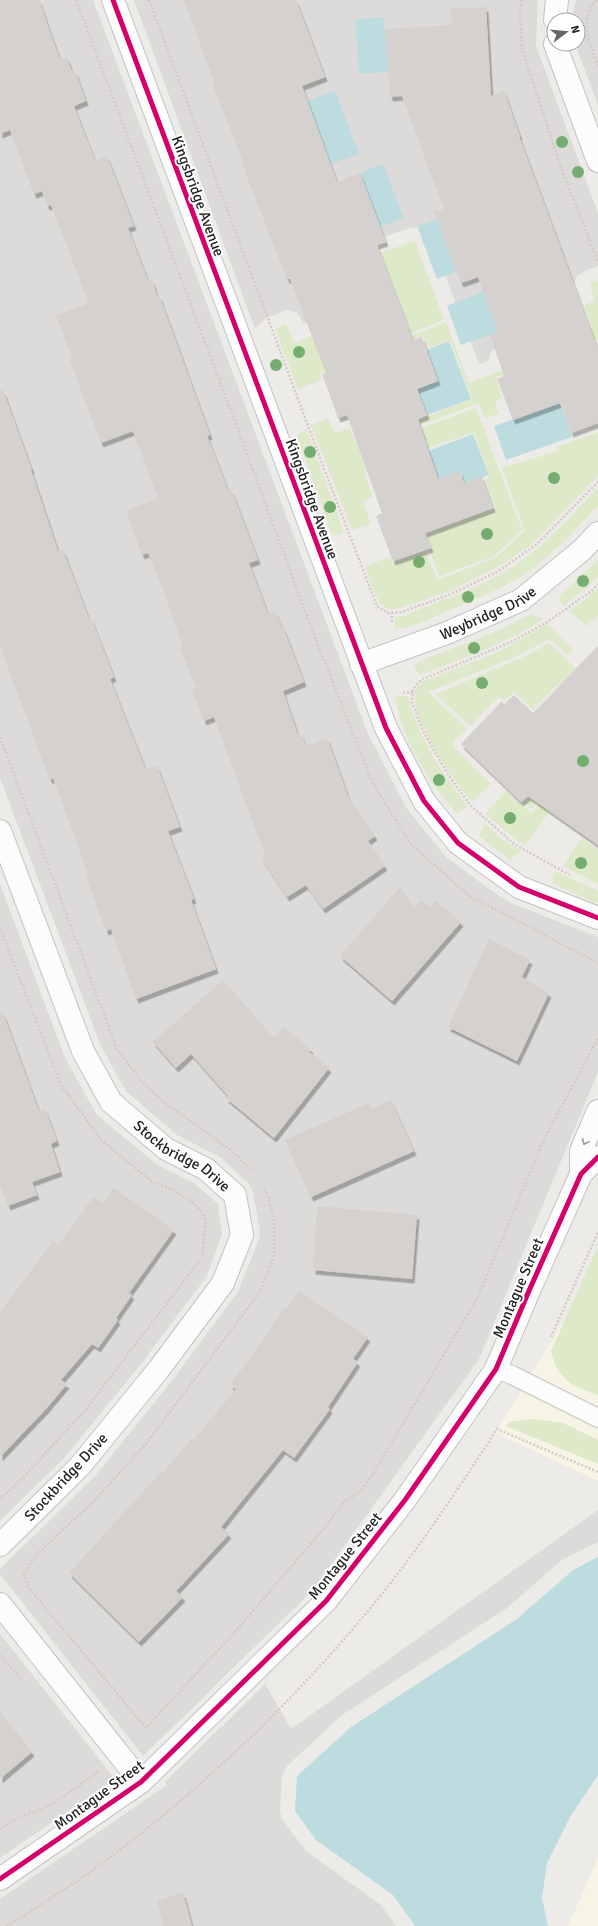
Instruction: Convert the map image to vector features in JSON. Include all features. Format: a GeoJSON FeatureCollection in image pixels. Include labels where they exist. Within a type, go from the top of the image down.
{"type":"FeatureCollection","features":[{"type":"Feature","properties":{"kind":"street","name":"Kingsbridge Avenue"},"geometry":{"type":"LineString","coordinates":[[114,0],[361,664],[386,728],[421,795],[458,843],[519,887],[598,918]]}},
{"type":"Feature","properties":{"kind":"street"},"geometry":{"type":"LineString","coordinates":[[556,12],[557,0]]}},
{"type":"Feature","properties":{"kind":"street"},"geometry":{"type":"LineString","coordinates":[[558,52],[598,161]]}},
{"type":"Feature","properties":{"kind":"street","name":"Weybridge Drive"},"geometry":{"type":"LineString","coordinates":[[361,664],[447,633],[521,600],[582,550],[598,533]]}},
{"type":"Feature","properties":{"kind":"street","name":"Stockbridge Drive"},"geometry":{"type":"LineString","coordinates":[[0,831],[83,1051],[111,1102],[166,1149],[206,1169],[235,1195],[242,1235],[223,1283],[159,1369],[80,1466],[0,1545]]}},
{"type":"Feature","properties":{"kind":"street","name":"Montague Street"},"geometry":{"type":"LineString","coordinates":[[581,1174],[581,1150],[598,1111]]}},
{"type":"Feature","properties":{"kind":"street","name":"Montague Street"},"geometry":{"type":"LineString","coordinates":[[0,1879],[141,1782],[326,1601],[404,1500],[496,1370],[528,1293],[581,1174],[598,1157]]}},
{"type":"Feature","properties":{"kind":"street"},"geometry":{"type":"LineString","coordinates":[[0,1604],[141,1782]]}},
{"type":"Feature","properties":{"kind":"lane"},"geometry":{"type":"LineString","coordinates":[[496,1370],[512,1375],[598,1418]]}},
{"type":"Feature","properties":{"kind":"path"},"geometry":{"type":"LineString","coordinates":[[149,0],[326,474],[377,606],[388,612],[402,612],[451,594],[497,572],[537,544],[598,482]]}},
{"type":"Feature","properties":{"kind":"path"},"geometry":{"type":"LineString","coordinates":[[522,0],[520,9],[522,48],[559,162],[598,262]]}},
{"type":"Feature","properties":{"kind":"path"},"geometry":{"type":"LineString","coordinates":[[596,0],[589,8],[586,23],[588,39],[598,66]]}},
{"type":"Feature","properties":{"kind":"path"},"geometry":{"type":"LineString","coordinates":[[573,876],[514,844],[470,805],[449,776],[422,731],[412,702],[413,689],[421,680],[511,642],[546,623],[593,590],[598,584]]}},
{"type":"Feature","properties":{"kind":"path"},"geometry":{"type":"LineString","coordinates":[[0,928],[61,1085],[101,1140],[151,1181],[173,1190],[194,1203],[202,1212],[206,1224],[201,1258],[86,1409],[23,1477],[0,1499]]}},
{"type":"Feature","properties":{"kind":"path"},"geometry":{"type":"LineString","coordinates":[[551,1337],[598,1232]]}},
{"type":"Feature","properties":{"kind":"path"},"geometry":{"type":"LineString","coordinates":[[7,1926],[51,1899],[121,1849],[198,1786],[286,1703],[385,1589],[427,1534],[497,1429],[598,1472]]}},
{"type":"Feature","properties":{"kind":"path"},"geometry":{"type":"LineString","coordinates":[[0,1655],[23,1682]]}},
{"type":"Feature","properties":{"kind":"path"},"geometry":{"type":"LineString","coordinates":[[0,1829],[19,1817],[40,1810],[55,1802],[96,1773],[92,1767]]}},
{"type":"Feature","properties":{"kind":"shaded area"},"geometry":{"type":"Polygon","coordinates":[[[0,0],[93,0],[368,734],[407,809],[446,857],[492,891],[511,903],[598,937],[598,1072],[479,1359],[312,1591],[143,1756],[0,1574],[0,1569],[95,1476],[174,1378],[238,1292],[259,1239],[260,1231],[253,1192],[248,1183],[220,1157],[177,1135],[126,1091],[100,1044],[0,778],[0,0]]]}},
{"type":"Feature","properties":{"kind":"shaded area"},"geometry":{"type":"Polygon","coordinates":[[[134,0],[538,0],[536,46],[598,213],[598,266],[577,276],[574,284],[491,352],[488,361],[479,364],[430,236],[419,227],[410,228],[374,240],[326,315],[303,324],[296,312],[286,310],[266,318],[255,329],[134,0]]]}},
{"type":"Feature","properties":{"kind":"shaded area"},"geometry":{"type":"Polygon","coordinates":[[[577,0],[598,0],[598,105],[578,52],[586,52],[586,12],[574,12],[574,6],[577,0]]]}},
{"type":"Feature","properties":{"kind":"shaded area"},"geometry":{"type":"Polygon","coordinates":[[[0,884],[65,1058],[97,1115],[156,1164],[194,1183],[218,1204],[222,1234],[207,1276],[144,1360],[66,1456],[0,1521],[0,884]]]}},
{"type":"Feature","properties":{"kind":"shaded area"},"geometry":{"type":"Polygon","coordinates":[[[598,1266],[598,1481],[495,1433],[598,1266]]]}},
{"type":"Feature","properties":{"kind":"shaded area"},"geometry":{"type":"Polygon","coordinates":[[[598,1510],[598,1542],[562,1560],[507,1608],[342,1715],[287,1766],[282,1776],[280,1811],[282,1819],[306,1851],[381,1905],[396,1926],[0,1926],[0,1899],[167,1785],[165,1782],[265,1684],[291,1729],[598,1510]]]}},
{"type":"Feature","properties":{"kind":"shaded area"},"geometry":{"type":"Polygon","coordinates":[[[0,1634],[115,1779],[0,1858],[0,1634]]]}},
{"type":"Feature","properties":{"kind":"shaded area"},"geometry":{"type":"Polygon","coordinates":[[[598,1857],[598,1926],[568,1926],[598,1857]]]}},
{"type":"Feature","properties":{"kind":"green space"},"geometry":{"type":"Polygon","coordinates":[[[415,241],[444,320],[397,339],[396,335],[410,329],[382,256],[379,253],[415,241]]]}},
{"type":"Feature","properties":{"kind":"green space"},"geometry":{"type":"Polygon","coordinates":[[[598,281],[598,339],[496,378],[502,398],[495,401],[499,413],[485,419],[479,403],[386,438],[393,460],[364,471],[373,497],[363,501],[371,524],[352,530],[311,425],[328,418],[335,433],[350,428],[356,444],[472,399],[450,340],[427,348],[423,336],[320,373],[322,380],[298,389],[275,329],[286,324],[294,343],[326,330],[396,342],[446,322],[469,383],[506,369],[528,352],[592,328],[584,305],[595,301],[590,284],[598,281]]]}},
{"type":"Feature","properties":{"kind":"green space"},"geometry":{"type":"Polygon","coordinates":[[[476,408],[522,530],[494,556],[439,576],[429,549],[432,548],[427,534],[496,508],[485,479],[490,477],[474,432],[396,459],[389,440],[476,408]]]}},
{"type":"Feature","properties":{"kind":"green space"},"geometry":{"type":"Polygon","coordinates":[[[306,428],[344,533],[332,535],[297,437],[306,428]]]}},
{"type":"Feature","properties":{"kind":"green space"},"geometry":{"type":"Polygon","coordinates":[[[598,432],[598,476],[531,545],[503,564],[450,591],[393,610],[387,608],[378,599],[374,593],[365,566],[390,557],[393,563],[425,550],[437,580],[495,558],[525,531],[502,468],[558,451],[557,447],[598,432]]]}},
{"type":"Feature","properties":{"kind":"green space"},"geometry":{"type":"Polygon","coordinates":[[[598,487],[598,506],[558,547],[523,575],[496,590],[423,622],[409,627],[395,629],[395,617],[404,616],[481,585],[523,560],[553,535],[598,487]]]}},
{"type":"Feature","properties":{"kind":"green space"},"geometry":{"type":"Polygon","coordinates":[[[598,560],[598,576],[590,585],[563,606],[559,596],[598,560]]]}},
{"type":"Feature","properties":{"kind":"green space"},"geometry":{"type":"Polygon","coordinates":[[[598,589],[598,616],[586,626],[570,611],[598,589]]]}},
{"type":"Feature","properties":{"kind":"green space"},"geometry":{"type":"Polygon","coordinates":[[[531,614],[543,619],[498,644],[420,675],[413,666],[425,659],[493,633],[531,614]]]}},
{"type":"Feature","properties":{"kind":"green space"},"geometry":{"type":"Polygon","coordinates":[[[548,624],[574,650],[568,655],[550,639],[508,660],[428,692],[467,729],[454,741],[453,747],[491,784],[472,802],[445,765],[426,733],[419,718],[415,704],[415,692],[422,682],[496,653],[548,624]]]}},
{"type":"Feature","properties":{"kind":"green space"},"geometry":{"type":"Polygon","coordinates":[[[549,643],[598,690],[598,720],[549,789],[531,809],[524,802],[549,778],[545,773],[593,720],[559,684],[533,710],[514,692],[504,701],[499,697],[470,726],[436,694],[528,655],[549,643]]]}},
{"type":"Feature","properties":{"kind":"green space"},"geometry":{"type":"Polygon","coordinates":[[[408,696],[418,726],[432,754],[440,768],[468,807],[456,813],[426,773],[410,744],[398,713],[395,697],[408,696]]]}},
{"type":"Feature","properties":{"kind":"green space"},"geometry":{"type":"Polygon","coordinates":[[[506,791],[531,813],[550,793],[555,796],[545,810],[549,813],[524,846],[485,814],[506,791]]]}},
{"type":"Feature","properties":{"kind":"green space"},"geometry":{"type":"Polygon","coordinates":[[[485,824],[502,839],[521,851],[510,860],[479,836],[485,824]]]}},
{"type":"Feature","properties":{"kind":"green space"},"geometry":{"type":"Polygon","coordinates":[[[582,838],[598,849],[598,884],[563,866],[582,838]]]}},
{"type":"Feature","properties":{"kind":"green space"},"geometry":{"type":"Polygon","coordinates":[[[555,871],[598,891],[598,904],[552,883],[555,871]]]}},
{"type":"Feature","properties":{"kind":"green space"},"geometry":{"type":"Polygon","coordinates":[[[598,1246],[598,1395],[581,1389],[567,1381],[558,1369],[551,1351],[598,1246]]]}},
{"type":"Feature","properties":{"kind":"green space"},"geometry":{"type":"Polygon","coordinates":[[[534,1419],[563,1423],[598,1440],[598,1464],[506,1426],[509,1422],[534,1419]]]}},
{"type":"Feature","properties":{"kind":"water"},"geometry":{"type":"Polygon","coordinates":[[[384,17],[388,72],[359,74],[355,19],[384,17]]]}},
{"type":"Feature","properties":{"kind":"water"},"geometry":{"type":"Polygon","coordinates":[[[335,91],[359,154],[331,164],[307,101],[335,91]]]}},
{"type":"Feature","properties":{"kind":"water"},"geometry":{"type":"Polygon","coordinates":[[[383,164],[404,218],[380,227],[360,173],[383,164]]]}},
{"type":"Feature","properties":{"kind":"water"},"geometry":{"type":"Polygon","coordinates":[[[437,219],[456,272],[437,279],[417,226],[437,219]]]}},
{"type":"Feature","properties":{"kind":"water"},"geometry":{"type":"Polygon","coordinates":[[[483,292],[498,332],[461,345],[447,306],[483,292]]]}},
{"type":"Feature","properties":{"kind":"water"},"geometry":{"type":"Polygon","coordinates":[[[449,341],[471,399],[427,415],[417,389],[438,381],[426,350],[449,341]]]}},
{"type":"Feature","properties":{"kind":"water"},"geometry":{"type":"Polygon","coordinates":[[[560,403],[572,437],[506,460],[494,426],[560,403]]]}},
{"type":"Feature","properties":{"kind":"water"},"geometry":{"type":"Polygon","coordinates":[[[473,434],[489,475],[464,483],[460,471],[438,479],[428,451],[473,434]]]}},
{"type":"Feature","properties":{"kind":"water"},"geometry":{"type":"Polygon","coordinates":[[[598,1557],[598,1775],[570,1817],[547,1863],[542,1898],[548,1926],[415,1926],[393,1895],[316,1840],[295,1811],[297,1776],[351,1727],[517,1619],[573,1570],[598,1557]]]}},
{"type":"Feature","properties":{"kind":"building"},"geometry":{"type":"Polygon","coordinates":[[[0,0],[39,0],[60,60],[67,57],[72,72],[75,71],[86,101],[74,106],[95,161],[107,156],[134,226],[128,228],[148,281],[152,280],[157,296],[159,295],[210,435],[207,436],[228,490],[231,489],[258,560],[249,563],[268,614],[275,611],[283,627],[304,682],[283,691],[298,735],[301,734],[306,746],[327,738],[348,796],[375,836],[368,841],[385,866],[323,909],[306,885],[287,897],[261,858],[265,855],[214,717],[204,721],[192,690],[196,688],[180,647],[183,646],[163,590],[148,553],[142,555],[126,511],[158,498],[133,431],[101,443],[69,358],[72,357],[56,315],[89,303],[51,205],[47,206],[42,191],[34,194],[10,130],[0,134],[0,0]]]}},
{"type":"Feature","properties":{"kind":"building"},"geometry":{"type":"Polygon","coordinates":[[[184,0],[296,0],[325,77],[302,86],[337,182],[360,173],[386,242],[377,245],[413,340],[422,337],[438,381],[417,389],[427,415],[418,419],[438,479],[460,471],[464,483],[482,476],[493,508],[425,533],[431,548],[393,561],[376,516],[382,513],[347,415],[338,418],[322,374],[326,373],[290,279],[287,279],[246,174],[240,153],[213,85],[215,84],[184,0]]]}},
{"type":"Feature","properties":{"kind":"building"},"geometry":{"type":"Polygon","coordinates":[[[486,7],[491,96],[504,91],[519,136],[598,349],[598,423],[571,433],[560,403],[513,420],[497,379],[504,376],[490,335],[498,332],[478,277],[461,283],[434,212],[444,209],[402,96],[390,97],[385,29],[452,25],[451,9],[486,7]]]}},
{"type":"Feature","properties":{"kind":"building"},"geometry":{"type":"Polygon","coordinates":[[[3,390],[32,470],[58,551],[63,550],[89,619],[91,618],[114,677],[110,679],[146,770],[157,766],[180,827],[168,831],[194,899],[191,900],[216,969],[136,999],[111,929],[106,931],[86,877],[89,876],[53,778],[50,780],[0,646],[0,391],[3,390]]]}},
{"type":"Feature","properties":{"kind":"building"},"geometry":{"type":"Polygon","coordinates":[[[598,646],[598,845],[528,796],[521,802],[461,744],[502,701],[504,704],[514,695],[533,713],[598,646]]]}},
{"type":"Feature","properties":{"kind":"building"},"geometry":{"type":"Polygon","coordinates":[[[400,887],[414,908],[421,900],[430,907],[435,900],[461,922],[392,1001],[340,956],[400,887]]]}},
{"type":"Feature","properties":{"kind":"building"},"geometry":{"type":"Polygon","coordinates":[[[489,939],[530,960],[522,977],[549,993],[517,1061],[448,1027],[489,939]]]}},
{"type":"Feature","properties":{"kind":"building"},"geometry":{"type":"Polygon","coordinates":[[[223,980],[274,1038],[283,1027],[311,1049],[309,1052],[329,1068],[274,1138],[226,1098],[228,1096],[191,1054],[176,1068],[153,1042],[223,980]]]}},
{"type":"Feature","properties":{"kind":"building"},"geometry":{"type":"Polygon","coordinates":[[[3,1013],[39,1111],[45,1109],[57,1141],[51,1144],[60,1172],[32,1182],[37,1195],[8,1206],[0,1184],[0,1014],[3,1013]]]}},
{"type":"Feature","properties":{"kind":"building"},"geometry":{"type":"Polygon","coordinates":[[[391,1100],[414,1151],[311,1197],[285,1140],[369,1103],[372,1109],[391,1100]]]}},
{"type":"Feature","properties":{"kind":"building"},"geometry":{"type":"Polygon","coordinates":[[[114,1188],[174,1230],[129,1293],[132,1295],[116,1318],[118,1320],[98,1348],[92,1344],[61,1380],[67,1384],[46,1409],[0,1457],[0,1312],[54,1240],[57,1247],[93,1197],[103,1203],[114,1188]]]}},
{"type":"Feature","properties":{"kind":"building"},"geometry":{"type":"Polygon","coordinates":[[[317,1206],[417,1215],[412,1279],[313,1270],[317,1206]]]}},
{"type":"Feature","properties":{"kind":"building"},"geometry":{"type":"Polygon","coordinates":[[[299,1291],[368,1337],[353,1359],[358,1362],[328,1407],[330,1409],[294,1458],[283,1450],[221,1527],[229,1534],[176,1591],[183,1597],[139,1642],[69,1573],[162,1471],[163,1473],[192,1438],[194,1439],[236,1389],[230,1385],[262,1342],[284,1308],[286,1309],[299,1291]]]}},
{"type":"Feature","properties":{"kind":"building"},"geometry":{"type":"Polygon","coordinates":[[[0,1712],[32,1752],[0,1779],[0,1712]]]}},
{"type":"Feature","properties":{"kind":"building"},"geometry":{"type":"Polygon","coordinates":[[[183,1893],[192,1926],[164,1926],[157,1901],[183,1893]]]}},
{"type":"Feature","properties":{"kind":"cycle path"},"geometry":{"type":"LineString","coordinates":[[113,0],[386,728],[424,801],[458,843],[519,887],[598,918]]}},
{"type":"Feature","properties":{"kind":"cycle path"},"geometry":{"type":"LineString","coordinates":[[0,1879],[141,1782],[326,1601],[405,1500],[496,1369],[581,1174],[598,1157]]}}]}
